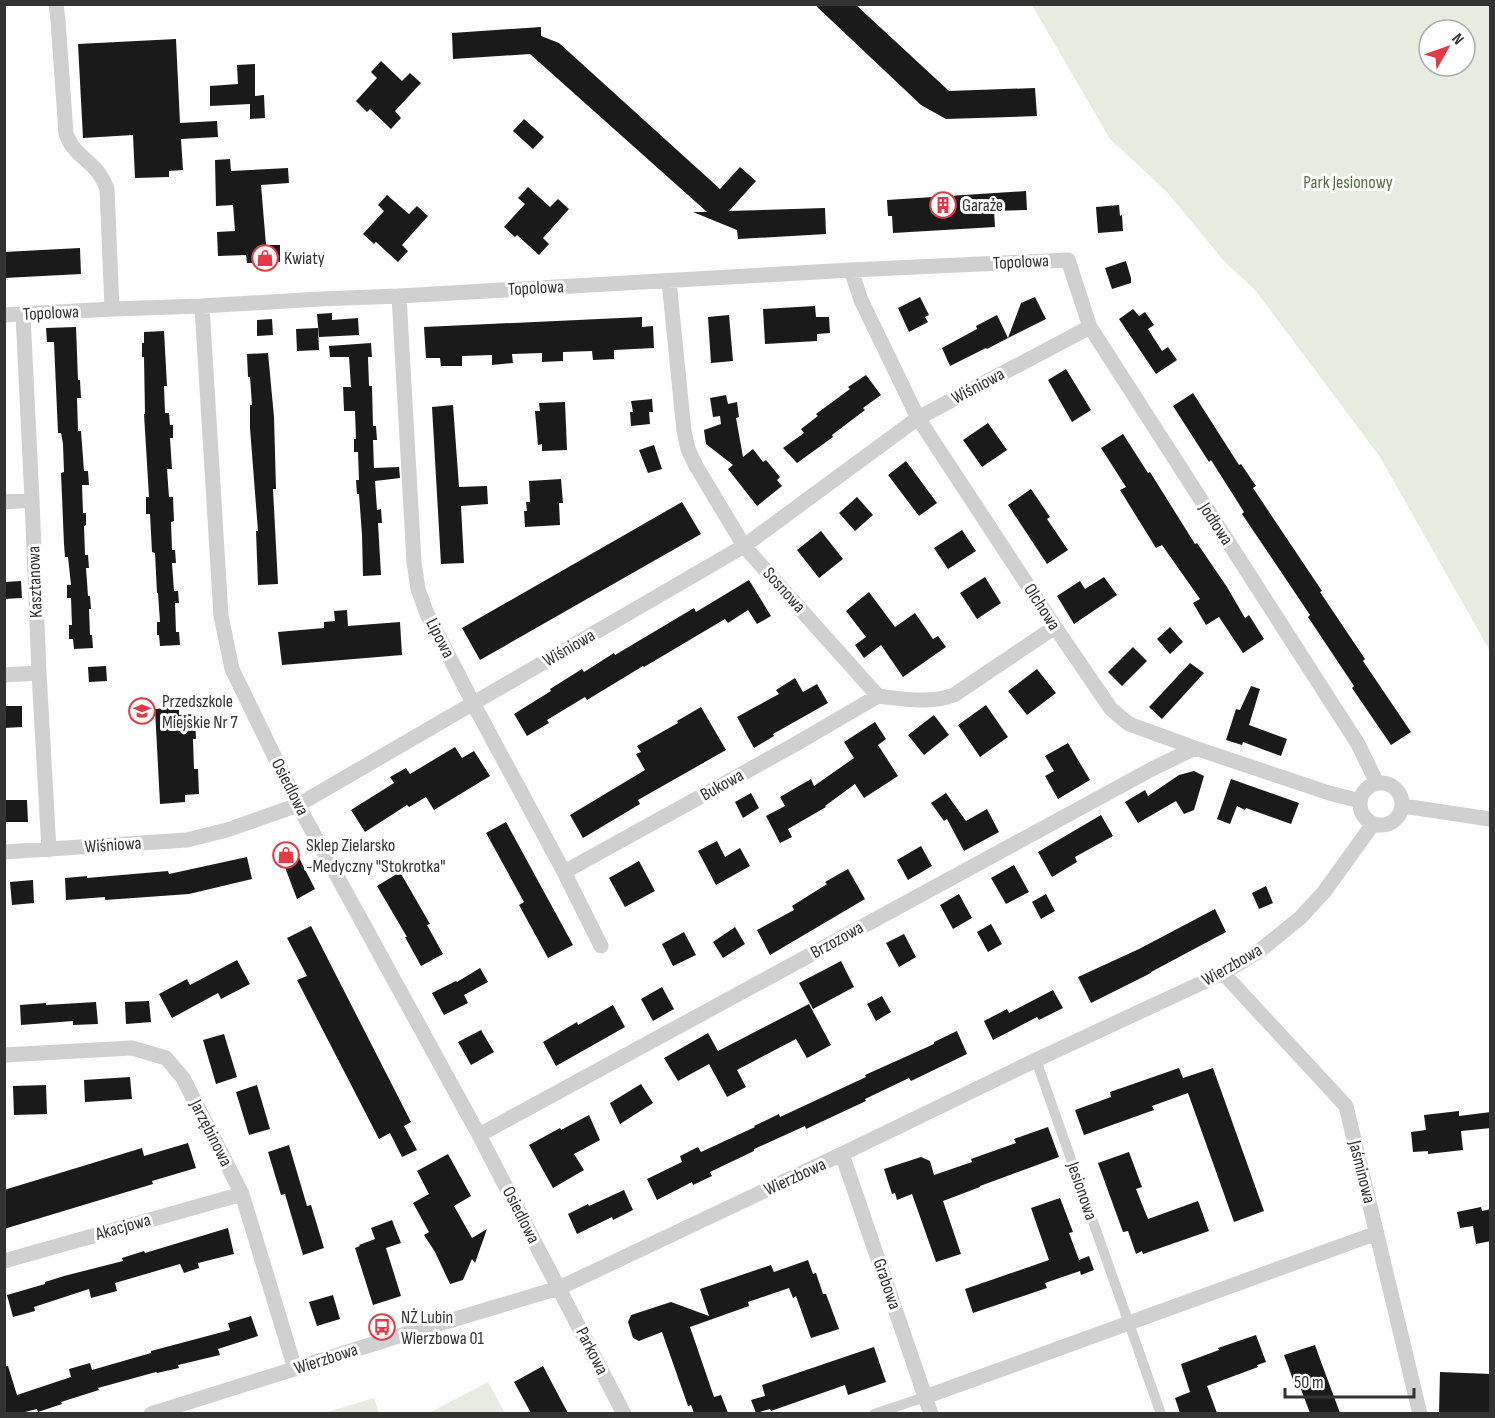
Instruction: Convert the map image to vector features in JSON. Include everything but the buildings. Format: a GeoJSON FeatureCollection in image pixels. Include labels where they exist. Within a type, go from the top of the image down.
{"type":"FeatureCollection","features":[{"type":"Feature","properties":{"kind":"street"},"geometry":{"type":"LineString","coordinates":[[56,4],[66,134],[72,146],[102,177],[107,189],[112,309]]}},
{"type":"Feature","properties":{"kind":"street","name":"Topolowa"},"geometry":{"type":"LineString","coordinates":[[4,315],[1068,260]]}},
{"type":"Feature","properties":{"kind":"street","name":"Jodłowa"},"geometry":{"type":"LineString","coordinates":[[1068,260],[1090,327],[1358,744],[1377,783]]}},
{"type":"Feature","properties":{"kind":"street","name":"Olchowa"},"geometry":{"type":"LineString","coordinates":[[851,270],[861,300],[918,418],[1055,627],[1112,709],[1129,724],[1329,793],[1360,801]]}},
{"type":"Feature","properties":{"kind":"street","name":"Sosnowa"},"geometry":{"type":"LineString","coordinates":[[669,281],[684,430],[688,449],[696,466],[744,546],[878,696]]}},
{"type":"Feature","properties":{"kind":"street","name":"Lipowa"},"geometry":{"type":"LineString","coordinates":[[399,296],[414,562],[418,589],[427,614],[601,946]]}},
{"type":"Feature","properties":{"kind":"street","name":"Osiedlowa"},"geometry":{"type":"LineString","coordinates":[[202,306],[221,616],[232,669],[298,805],[479,1135],[559,1288]]}},
{"type":"Feature","properties":{"kind":"street","name":"Kasztanowa"},"geometry":{"type":"LineString","coordinates":[[22,315],[50,850]]}},
{"type":"Feature","properties":{"kind":"street","name":"Wiśniowa"},"geometry":{"type":"LineString","coordinates":[[4,852],[187,840],[228,830],[298,805],[744,546],[918,418],[1090,327]]}},
{"type":"Feature","properties":{"kind":"street"},"geometry":{"type":"LineString","coordinates":[[4,502],[32,500]]}},
{"type":"Feature","properties":{"kind":"street"},"geometry":{"type":"LineString","coordinates":[[878,696],[927,700],[943,699],[954,695],[1055,627]]}},
{"type":"Feature","properties":{"kind":"street"},"geometry":{"type":"LineString","coordinates":[[4,675],[39,673]]}},
{"type":"Feature","properties":{"kind":"street","name":"Bukowa"},"geometry":{"type":"LineString","coordinates":[[564,872],[878,696]]}},
{"type":"Feature","properties":{"kind":"street","name":"Brzozowa"},"geometry":{"type":"LineString","coordinates":[[479,1135],[1152,769],[1195,748]]}},
{"type":"Feature","properties":{"kind":"street"},"geometry":{"type":"LineString","coordinates":[[1377,783],[1387,783],[1396,788],[1403,806],[1396,820],[1381,826],[1367,820],[1360,808],[1363,793],[1369,786],[1377,783]]}},
{"type":"Feature","properties":{"kind":"street"},"geometry":{"type":"LineString","coordinates":[[1403,806],[1491,819]]}},
{"type":"Feature","properties":{"kind":"street","name":"Wierzbowa"},"geometry":{"type":"LineString","coordinates":[[151,1413],[559,1288],[1223,973],[1258,952],[1300,918],[1324,892],[1373,824]]}},
{"type":"Feature","properties":{"kind":"street","name":"Jaśminowa"},"geometry":{"type":"LineString","coordinates":[[1223,973],[1346,1106],[1420,1413]]}},
{"type":"Feature","properties":{"kind":"street","name":"Jarzębinowa"},"geometry":{"type":"LineString","coordinates":[[4,1055],[132,1048],[166,1058],[183,1078],[242,1194],[295,1369]]}},
{"type":"Feature","properties":{"kind":"street","name":"Jesionowa"},"geometry":{"type":"LineString","coordinates":[[1036,1060],[1161,1413]]}},
{"type":"Feature","properties":{"kind":"street","name":"Grabowa"},"geometry":{"type":"LineString","coordinates":[[842,1154],[931,1413]]}},
{"type":"Feature","properties":{"kind":"street","name":"Akacjowa"},"geometry":{"type":"LineString","coordinates":[[4,1261],[242,1194]]}},
{"type":"Feature","properties":{"kind":"street"},"geometry":{"type":"LineString","coordinates":[[874,1413],[925,1397],[1377,1233]]}},
{"type":"Feature","properties":{"kind":"street","name":"Parkowa"},"geometry":{"type":"LineString","coordinates":[[559,1288],[624,1413]]}},
{"type":"Feature","properties":{"kind":"green space","name":"Park Jesionowy"},"geometry":{"type":"Polygon","coordinates":[[[1032,5],[1490,5],[1490,651],[1380,457],[1256,291],[1224,261],[1167,192],[1110,139],[1032,5]]]}},
{"type":"Feature","properties":{"kind":"green space"},"geometry":{"type":"Polygon","coordinates":[[[488,1382],[505,1413],[429,1413],[488,1382]]]}},
{"type":"Feature","properties":{"kind":"green space"},"geometry":{"type":"Polygon","coordinates":[[[374,1398],[379,1413],[324,1413],[374,1398]]]}},
{"type":"Feature","properties":{"kind":"place","name":"Garaże"},"geometry":{"type":"Point","coordinates":[943,205]}},
{"type":"Feature","properties":{"kind":"place","name":"Kwiaty"},"geometry":{"type":"Point","coordinates":[265,258]}},
{"type":"Feature","properties":{"kind":"place","name":"Przedszkole Miejskie Nr 7"},"geometry":{"type":"Point","coordinates":[142,711]}},
{"type":"Feature","properties":{"kind":"place","name":"Sklep Zielarsko -Medyczny \"Stokrotka\""},"geometry":{"type":"Point","coordinates":[286,855]}},
{"type":"Feature","properties":{"kind":"place","name":"NŻ Lubin Wierzbowa 01"},"geometry":{"type":"Point","coordinates":[382,1327]}}]}
